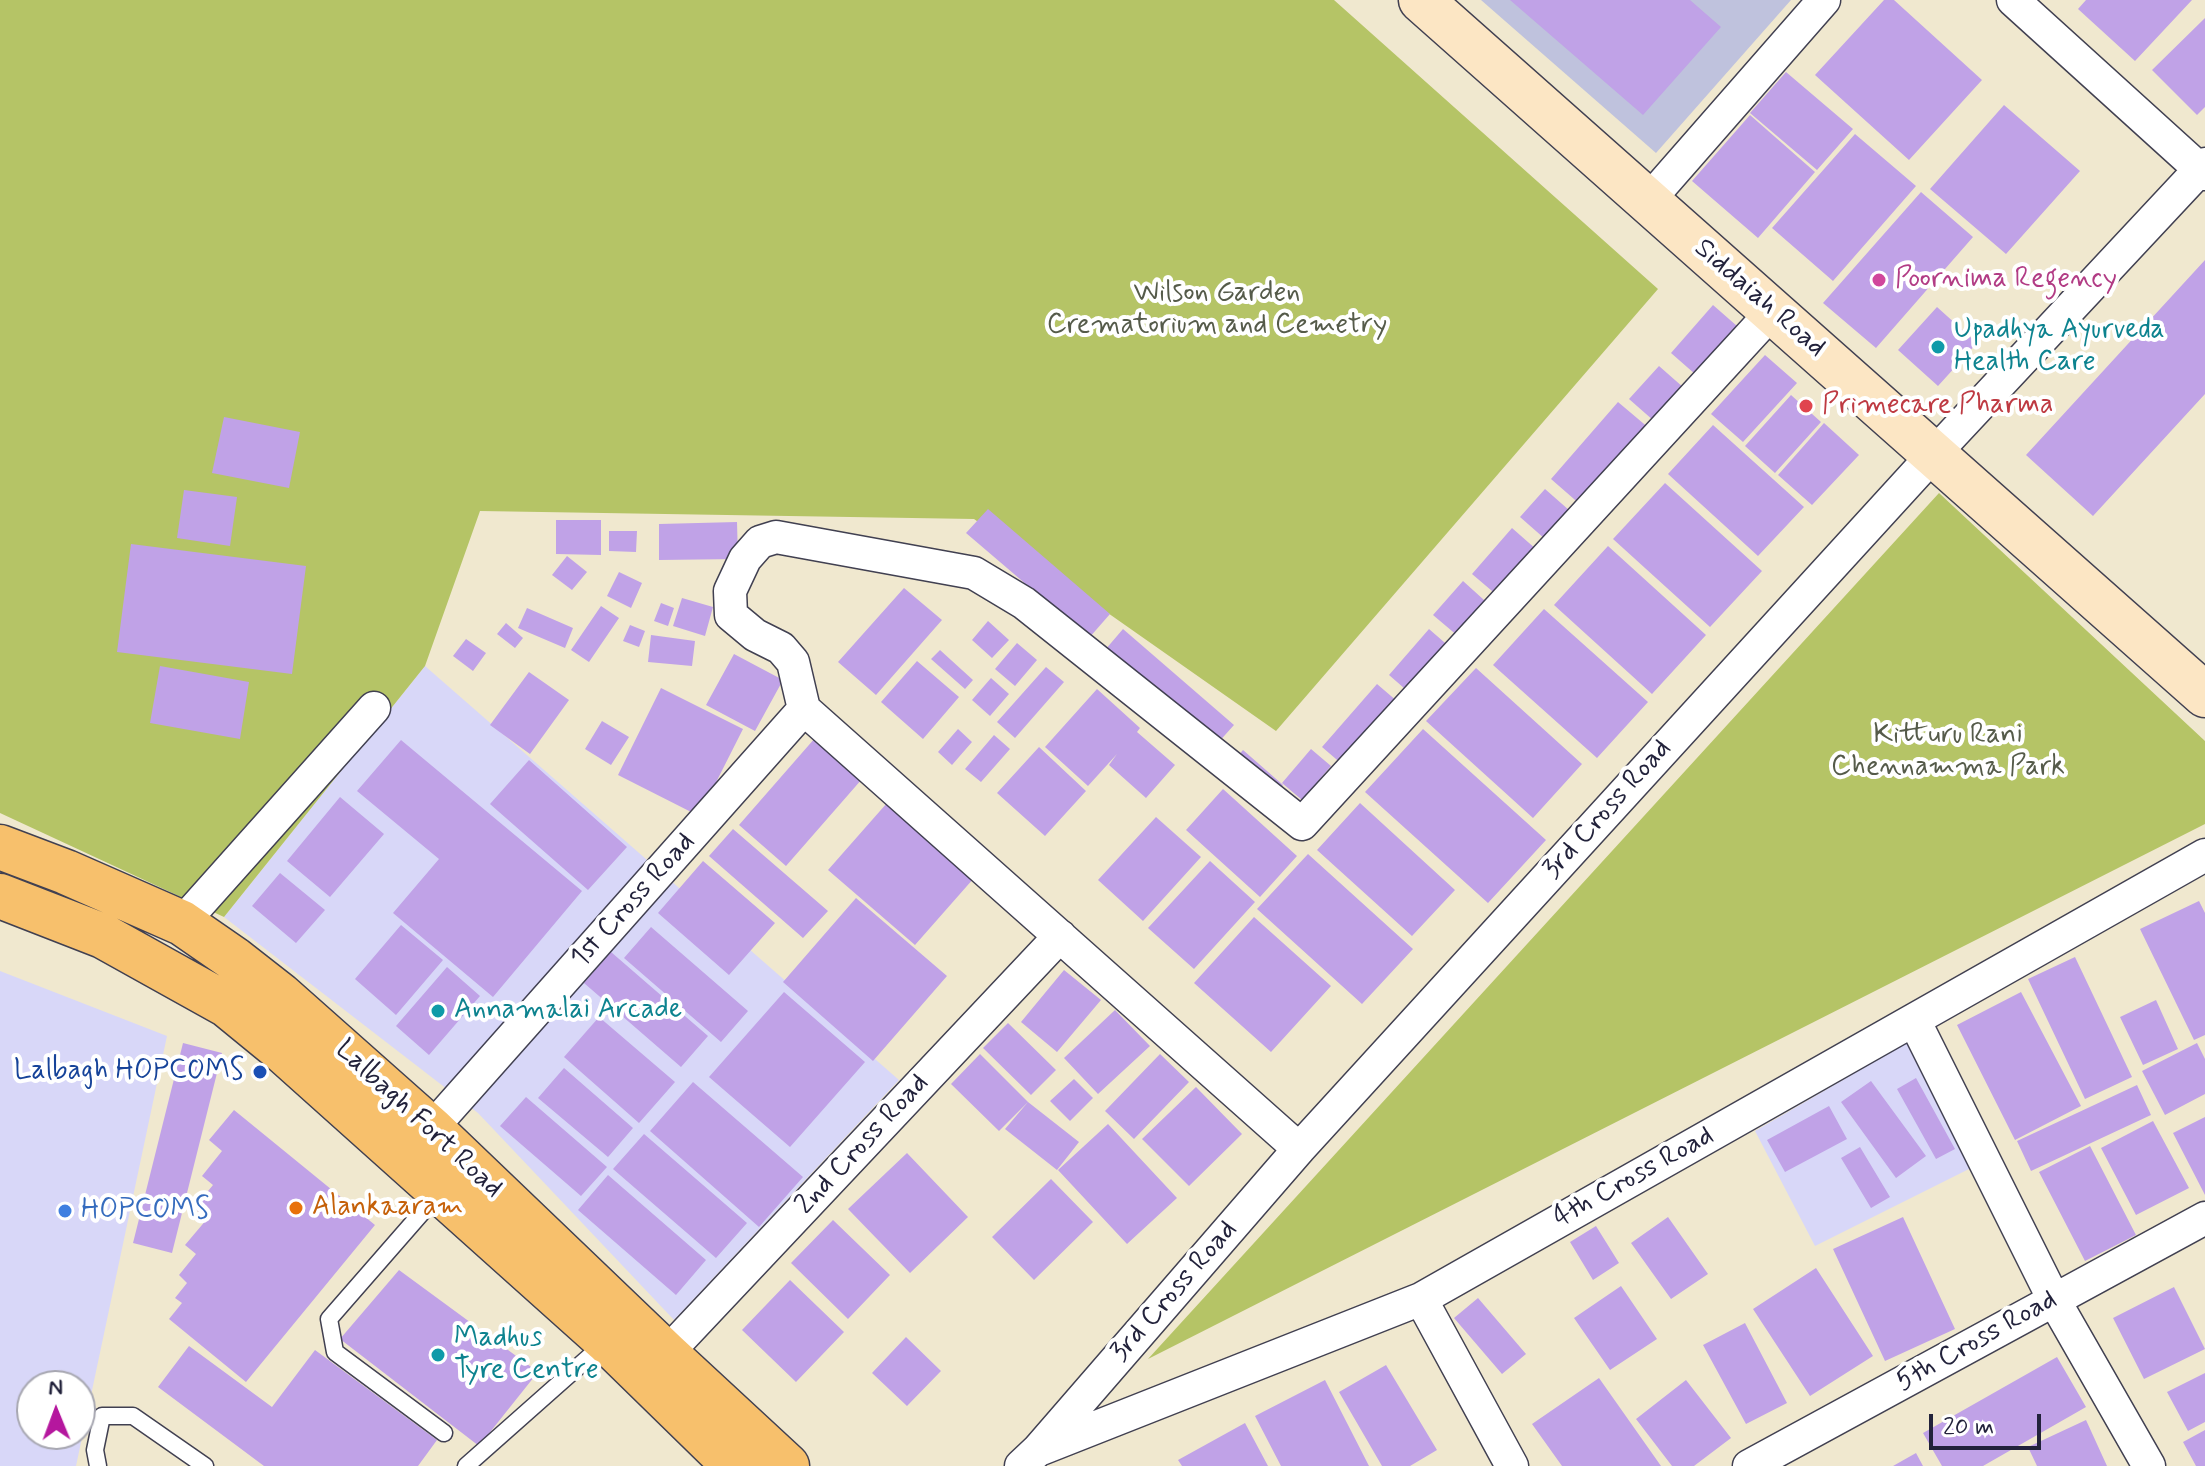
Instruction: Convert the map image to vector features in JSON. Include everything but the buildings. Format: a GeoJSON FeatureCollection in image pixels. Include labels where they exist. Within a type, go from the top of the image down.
{"type":"FeatureCollection","features":[{"type":"Feature","properties":{"kind":"main road","name":"Siddaiah Road"},"geometry":{"type":"LineString","coordinates":[[1421,0],[2205,695]]}},
{"type":"Feature","properties":{"kind":"main road","name":"Lalbagh Fort Road"},"geometry":{"type":"LineString","coordinates":[[0,847],[182,923],[280,995],[431,1129],[787,1466]]}},
{"type":"Feature","properties":{"kind":"main road","name":"Lalbagh Fort Road"},"geometry":{"type":"LineString","coordinates":[[0,896],[103,936],[227,1005],[282,1050],[607,1341],[735,1466]]}},
{"type":"Feature","properties":{"kind":"street"},"geometry":{"type":"LineString","coordinates":[[1648,201],[1824,0]]}},
{"type":"Feature","properties":{"kind":"street"},"geometry":{"type":"LineString","coordinates":[[2013,0],[2203,169]]}},
{"type":"Feature","properties":{"kind":"street","name":"3rd Cross Road"},"geometry":{"type":"LineString","coordinates":[[1029,1458],[1299,1149],[1934,454],[2203,169]]}},
{"type":"Feature","properties":{"kind":"street"},"geometry":{"type":"LineString","coordinates":[[1299,1149],[804,709],[793,662],[781,648],[755,635],[731,615],[730,591],[745,559],[760,542],[776,537],[974,573],[1024,603],[1302,824],[1773,311]]}},
{"type":"Feature","properties":{"kind":"street"},"geometry":{"type":"LineString","coordinates":[[182,923],[374,708]]}},
{"type":"Feature","properties":{"kind":"street","name":"1st Cross Road"},"geometry":{"type":"LineString","coordinates":[[431,1129],[804,709]]}},
{"type":"Feature","properties":{"kind":"street","name":"4th Cross Road"},"geometry":{"type":"LineString","coordinates":[[1029,1458],[1421,1299],[2205,855]]}},
{"type":"Feature","properties":{"kind":"street","name":"2nd Cross Road"},"geometry":{"type":"LineString","coordinates":[[666,1354],[1060,936]]}},
{"type":"Feature","properties":{"kind":"street"},"geometry":{"type":"LineString","coordinates":[[1914,1020],[2054,1300],[2149,1466]]}},
{"type":"Feature","properties":{"kind":"street","name":"5th Cross Road"},"geometry":{"type":"LineString","coordinates":[[1749,1466],[2205,1218]]}},
{"type":"Feature","properties":{"kind":"street"},"geometry":{"type":"LineString","coordinates":[[1421,1299],[1512,1466]]}},
{"type":"Feature","properties":{"kind":"lane"},"geometry":{"type":"LineString","coordinates":[[440,1192],[329,1319],[335,1352],[444,1433]]}},
{"type":"Feature","properties":{"kind":"lane"},"geometry":{"type":"LineString","coordinates":[[466,1466],[607,1341]]}},
{"type":"Feature","properties":{"kind":"lane"},"geometry":{"type":"LineString","coordinates":[[98,1466],[95,1450],[102,1416],[133,1416],[205,1466]]}},
{"type":"Feature","properties":{"kind":"shaded area"},"geometry":{"type":"Polygon","coordinates":[[[1481,0],[1791,0],[1656,153],[1481,0]]]}},
{"type":"Feature","properties":{"kind":"shaded area"},"geometry":{"type":"Polygon","coordinates":[[[425,666],[899,1080],[674,1320],[478,1113],[224,917],[425,666]]]}},
{"type":"Feature","properties":{"kind":"shaded area","name":"HOPCOMS"},"geometry":{"type":"Polygon","coordinates":[[[0,971],[167,1036],[96,1371],[16,1370],[16,1450],[79,1450],[76,1466],[0,1466],[0,971]]]}},
{"type":"Feature","properties":{"kind":"shaded area"},"geometry":{"type":"Polygon","coordinates":[[[1910,1041],[1977,1165],[1815,1246],[1755,1131],[1910,1041]]]}},
{"type":"Feature","properties":{"kind":"green space","name":"Wilson Garden Crematorium and Cemetry"},"geometry":{"type":"Polygon","coordinates":[[[0,0],[1334,0],[1658,289],[1276,731],[974,519],[480,511],[425,666],[224,917],[0,813],[0,0]]]}},
{"type":"Feature","properties":{"kind":"green space","name":"Kitturu Rani Chennamma Park"},"geometry":{"type":"Polygon","coordinates":[[[1939,493],[2205,741],[2205,824],[1148,1359],[1939,493]]]}},
{"type":"Feature","properties":{"kind":"place","name":"Poornima Regency"},"geometry":{"type":"Point","coordinates":[1879,280]}},
{"type":"Feature","properties":{"kind":"place","name":"Upadhya Ayurveda Health Care"},"geometry":{"type":"Point","coordinates":[1938,347]}},
{"type":"Feature","properties":{"kind":"place","name":"Primecare Pharma"},"geometry":{"type":"Point","coordinates":[1806,406]}},
{"type":"Feature","properties":{"kind":"place","name":"Annamalai Arcade"},"geometry":{"type":"Point","coordinates":[438,1011]}},
{"type":"Feature","properties":{"kind":"place","name":"Lalbagh HOPCOMS"},"geometry":{"type":"Point","coordinates":[260,1072]}},
{"type":"Feature","properties":{"kind":"place","name":"Alankaaram"},"geometry":{"type":"Point","coordinates":[296,1208]}},
{"type":"Feature","properties":{"kind":"place","name":"HOPCOMS"},"geometry":{"type":"Point","coordinates":[65,1211]}},
{"type":"Feature","properties":{"kind":"place","name":"Madhus Tyre Centre"},"geometry":{"type":"Point","coordinates":[438,1355]}}]}
